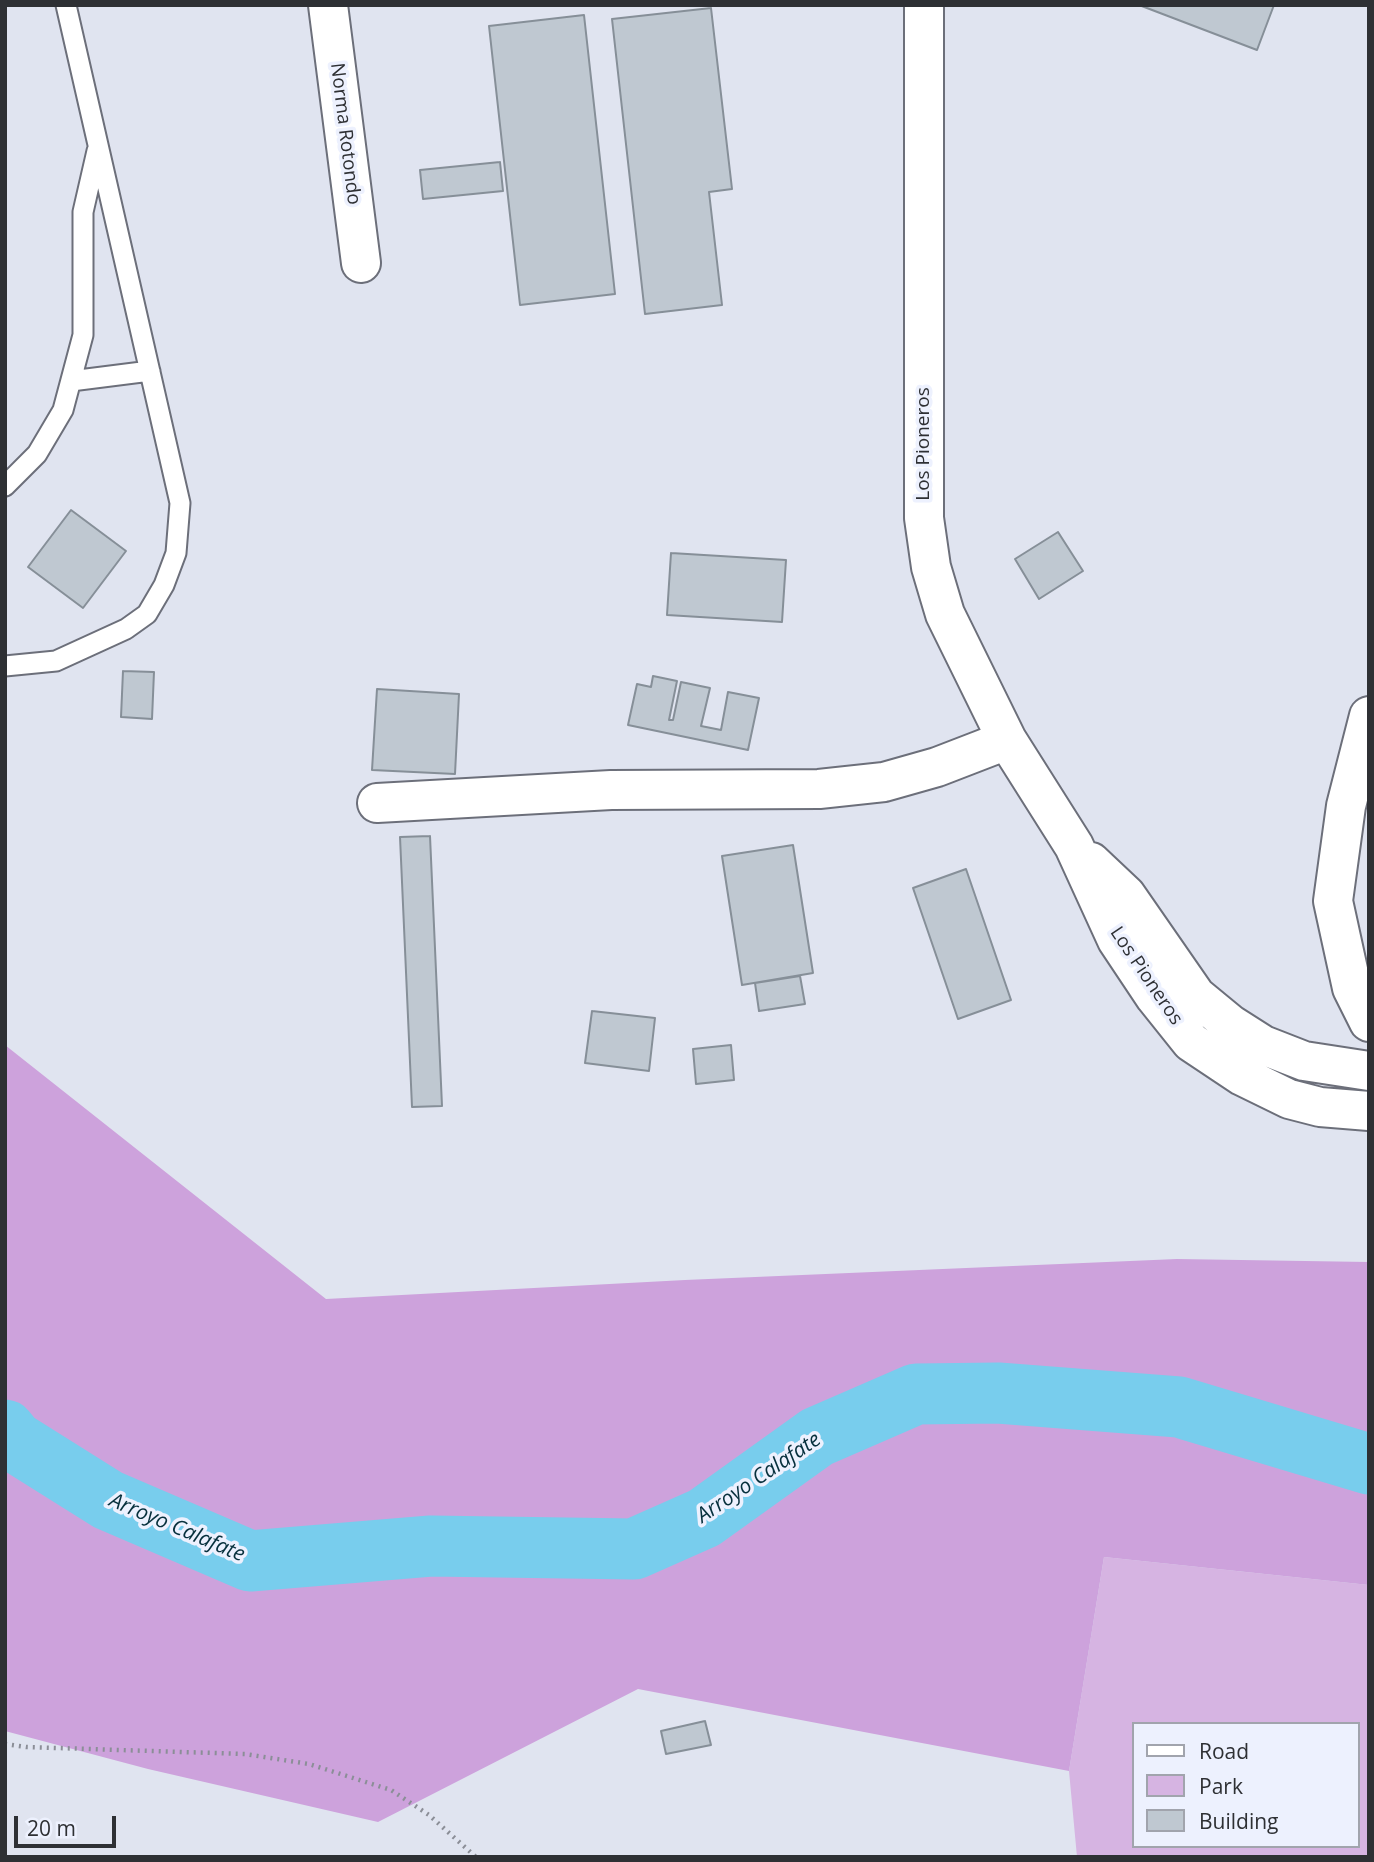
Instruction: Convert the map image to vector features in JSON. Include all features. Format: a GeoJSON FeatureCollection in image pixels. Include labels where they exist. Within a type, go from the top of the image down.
{"type":"FeatureCollection","features":[{"type":"Feature","properties":{"kind":"street","name":"Norma Rotondo"},"geometry":{"type":"LineString","coordinates":[[328,5],[361,263]]}},
{"type":"Feature","properties":{"kind":"street","name":"Los Pioneros"},"geometry":{"type":"LineString","coordinates":[[924,5],[924,518],[930,567],[945,614],[1007,740],[1074,846],[1117,940],[1155,998],[1191,1042],[1242,1076],[1289,1100],[1320,1107],[1369,1111]]}},
{"type":"Feature","properties":{"kind":"street"},"geometry":{"type":"LineString","coordinates":[[1369,716],[1346,806],[1333,901],[1352,988],[1369,1022]]}},
{"type":"Feature","properties":{"kind":"street"},"geometry":{"type":"LineString","coordinates":[[377,803],[611,790],[818,789],[884,782],[937,767],[1007,740]]}},
{"type":"Feature","properties":{"kind":"street","name":"Los Pioneros"},"geometry":{"type":"LineString","coordinates":[[1074,846],[1126,895],[1196,996],[1230,1024],[1263,1045],[1304,1061],[1369,1071]]}},
{"type":"Feature","properties":{"kind":"lane"},"geometry":{"type":"LineString","coordinates":[[5,666],[56,662],[126,629],[147,614],[164,585],[176,553],[180,503],[66,5]]}},
{"type":"Feature","properties":{"kind":"lane"},"geometry":{"type":"LineString","coordinates":[[5,486],[37,454],[63,410],[71,381],[83,335],[83,212],[98,145]]}},
{"type":"Feature","properties":{"kind":"lane"},"geometry":{"type":"LineString","coordinates":[[71,381],[150,370]]}},
{"type":"Feature","properties":{"kind":"path"},"geometry":{"type":"LineString","coordinates":[[5,1744],[26,1747],[246,1754],[309,1765],[391,1790],[429,1815],[476,1857]]}},
{"type":"Feature","properties":{"kind":"green space"},"geometry":{"type":"Polygon","coordinates":[[[1104,1557],[1369,1585],[1369,1857],[1077,1857],[1069,1771],[1104,1557]]]}},
{"type":"Feature","properties":{"kind":"shaded area"},"geometry":{"type":"Polygon","coordinates":[[[5,1045],[326,1299],[685,1280],[1177,1259],[1369,1262],[1369,1585],[1104,1557],[1069,1771],[638,1689],[378,1822],[148,1769],[5,1731],[5,1045]]]}},
{"type":"Feature","properties":{"kind":"building"},"geometry":{"type":"Polygon","coordinates":[[[1139,5],[1274,5],[1257,50],[1139,5]]]}},
{"type":"Feature","properties":{"kind":"building"},"geometry":{"type":"Polygon","coordinates":[[[711,8],[732,189],[709,192],[722,305],[645,314],[612,19],[711,8]]]}},
{"type":"Feature","properties":{"kind":"building"},"geometry":{"type":"Polygon","coordinates":[[[584,15],[615,294],[520,305],[489,26],[584,15]]]}},
{"type":"Feature","properties":{"kind":"building"},"geometry":{"type":"Polygon","coordinates":[[[500,162],[503,191],[423,199],[420,170],[500,162]]]}},
{"type":"Feature","properties":{"kind":"building"},"geometry":{"type":"Polygon","coordinates":[[[71,510],[126,551],[83,608],[28,567],[71,510]]]}},
{"type":"Feature","properties":{"kind":"building"},"geometry":{"type":"Polygon","coordinates":[[[1058,532],[1083,571],[1039,599],[1015,559],[1058,532]]]}},
{"type":"Feature","properties":{"kind":"building"},"geometry":{"type":"Polygon","coordinates":[[[671,553],[786,560],[782,622],[667,615],[671,553]]]}},
{"type":"Feature","properties":{"kind":"building"},"geometry":{"type":"Polygon","coordinates":[[[123,671],[154,672],[152,719],[121,717],[123,671]]]}},
{"type":"Feature","properties":{"kind":"building"},"geometry":{"type":"Polygon","coordinates":[[[653,676],[677,681],[669,720],[673,720],[681,682],[710,688],[701,726],[721,730],[728,692],[759,698],[748,750],[628,725],[637,684],[651,687],[653,676]]]}},
{"type":"Feature","properties":{"kind":"building"},"geometry":{"type":"Polygon","coordinates":[[[377,689],[459,694],[455,774],[372,770],[377,689]]]}},
{"type":"Feature","properties":{"kind":"building"},"geometry":{"type":"Polygon","coordinates":[[[430,836],[442,1106],[412,1107],[400,837],[430,836]]]}},
{"type":"Feature","properties":{"kind":"building"},"geometry":{"type":"Polygon","coordinates":[[[793,845],[813,973],[742,985],[722,856],[793,845]]]}},
{"type":"Feature","properties":{"kind":"building"},"geometry":{"type":"Polygon","coordinates":[[[966,869],[1011,1000],[958,1019],[913,888],[966,869]]]}},
{"type":"Feature","properties":{"kind":"building"},"geometry":{"type":"Polygon","coordinates":[[[800,976],[805,1004],[759,1011],[755,983],[800,976]]]}},
{"type":"Feature","properties":{"kind":"building"},"geometry":{"type":"Polygon","coordinates":[[[592,1011],[655,1018],[649,1071],[585,1063],[592,1011]]]}},
{"type":"Feature","properties":{"kind":"building"},"geometry":{"type":"Polygon","coordinates":[[[731,1045],[734,1080],[696,1084],[693,1049],[731,1045]]]}},
{"type":"Feature","properties":{"kind":"building"},"geometry":{"type":"Polygon","coordinates":[[[705,1721],[711,1745],[666,1754],[661,1731],[705,1721]]]}},
{"type":"Feature","properties":{"kind":"waterway","name":"Arroyo Calafate"},"geometry":{"type":"LineString","coordinates":[[5,1430],[14,1441],[108,1500],[250,1561],[431,1546],[634,1549],[704,1518],[817,1437],[916,1394],[998,1393],[1179,1407],[1369,1464]]}}]}
